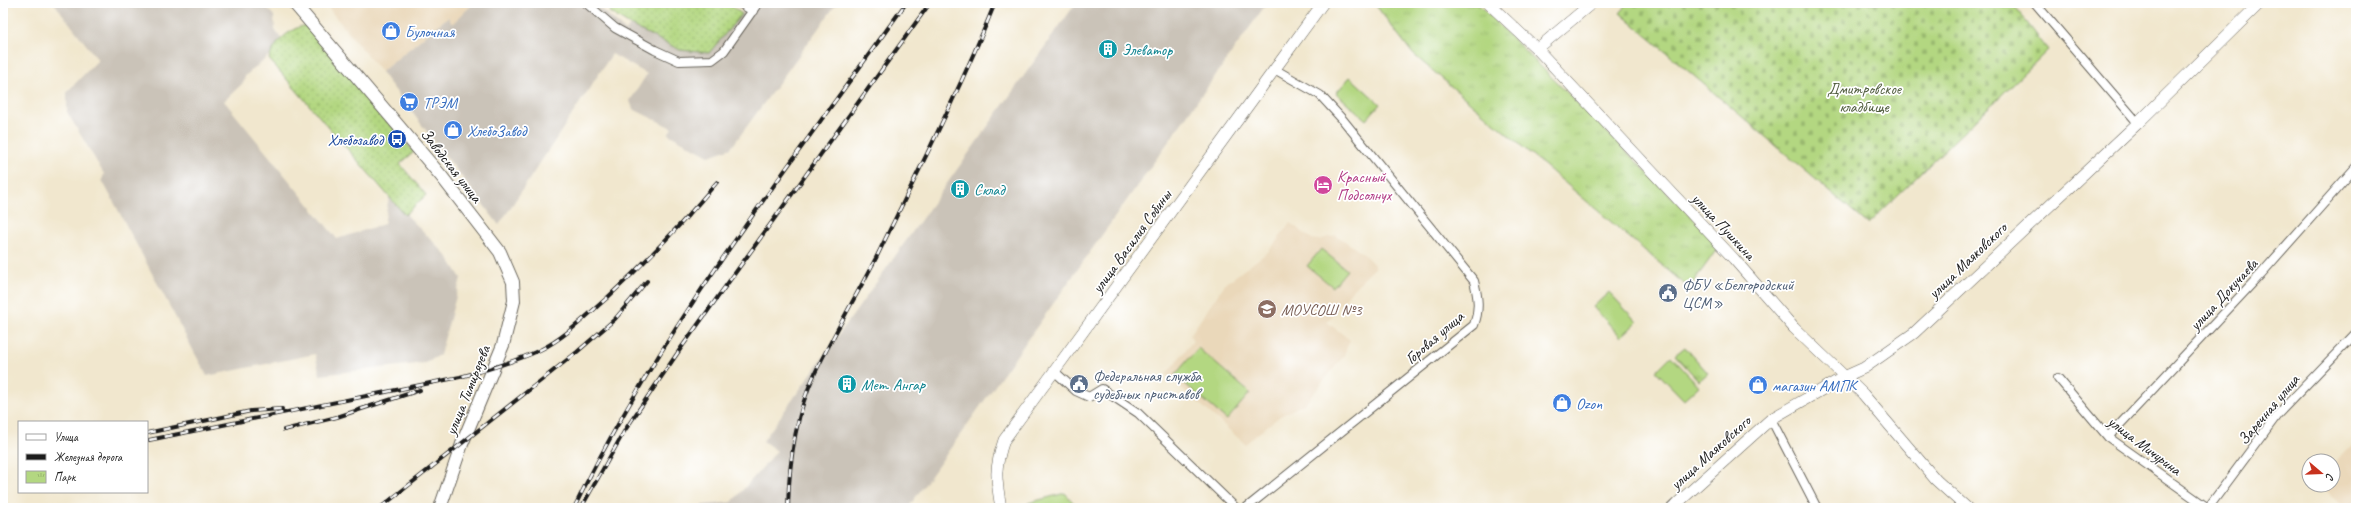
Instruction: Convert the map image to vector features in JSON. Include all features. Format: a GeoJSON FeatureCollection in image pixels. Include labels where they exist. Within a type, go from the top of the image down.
{"type":"FeatureCollection","features":[{"type":"Feature","properties":{"kind":"main road","name":"Заводская улица"},"geometry":{"type":"LineString","coordinates":[[294,3],[442,177],[500,252],[513,282]]}},
{"type":"Feature","properties":{"kind":"main road","name":"улица Тимирязева"},"geometry":{"type":"LineString","coordinates":[[440,508],[462,444],[503,345],[514,301],[513,282]]}},
{"type":"Feature","properties":{"kind":"street"},"geometry":{"type":"LineString","coordinates":[[586,3],[615,28],[655,50],[680,61],[712,60],[724,51],[758,3]]}},
{"type":"Feature","properties":{"kind":"street"},"geometry":{"type":"LineString","coordinates":[[739,3],[753,11]]}},
{"type":"Feature","properties":{"kind":"street","name":"улица Василия Собины"},"geometry":{"type":"LineString","coordinates":[[1001,508],[995,477],[997,461],[1004,440],[1054,371],[1096,317],[1323,3]]}},
{"type":"Feature","properties":{"kind":"street","name":"улица Пушкина"},"geometry":{"type":"LineString","coordinates":[[1488,3],[1537,49],[1734,259],[1794,328],[1863,394],[1936,480],[1968,508]]}},
{"type":"Feature","properties":{"kind":"street"},"geometry":{"type":"LineString","coordinates":[[1537,49],[1592,3]]}},
{"type":"Feature","properties":{"kind":"street"},"geometry":{"type":"LineString","coordinates":[[2035,3],[2138,123]]}},
{"type":"Feature","properties":{"kind":"street","name":"улица Маяковского"},"geometry":{"type":"LineString","coordinates":[[1672,508],[1771,419],[1844,377],[1864,368],[1914,333],[2138,123],[2260,3]]}},
{"type":"Feature","properties":{"kind":"street","name":"Горовая улица"},"geometry":{"type":"LineString","coordinates":[[1246,508],[1474,325],[1479,312],[1478,296],[1474,281],[1343,120],[1320,95],[1276,70]]}},
{"type":"Feature","properties":{"kind":"street","name":"улица Докучаева"},"geometry":{"type":"LineString","coordinates":[[2108,437],[2260,274],[2356,167]]}},
{"type":"Feature","properties":{"kind":"street","name":"Заречная улица"},"geometry":{"type":"LineString","coordinates":[[2208,508],[2277,415],[2356,333]]}},
{"type":"Feature","properties":{"kind":"street"},"geometry":{"type":"LineString","coordinates":[[1054,371],[1076,391],[1089,397],[1102,389],[1138,413],[1236,508]]}},
{"type":"Feature","properties":{"kind":"street","name":"улица Мичурина"},"geometry":{"type":"LineString","coordinates":[[2058,378],[2108,437],[2208,508]]}},
{"type":"Feature","properties":{"kind":"street"},"geometry":{"type":"LineString","coordinates":[[1771,419],[1817,508]]}},
{"type":"Feature","properties":{"kind":"shaded area"},"geometry":{"type":"Polygon","coordinates":[[[54,3],[263,3],[274,16],[275,30],[284,43],[245,76],[244,82],[224,101],[337,239],[384,224],[389,197],[447,256],[461,278],[440,355],[425,363],[320,375],[315,354],[207,376],[102,180],[104,174],[67,112],[67,92],[98,60],[54,3]]]}},
{"type":"Feature","properties":{"kind":"shaded area"},"geometry":{"type":"Polygon","coordinates":[[[324,3],[474,3],[452,25],[448,17],[381,72],[324,3]]]}},
{"type":"Feature","properties":{"kind":"shaded area"},"geometry":{"type":"Polygon","coordinates":[[[474,3],[594,3],[626,31],[630,25],[680,50],[709,53],[742,14],[749,3],[837,3],[731,148],[709,156],[668,134],[672,128],[633,109],[630,101],[647,74],[612,54],[499,225],[381,72],[448,17],[452,24],[474,3]]]}},
{"type":"Feature","properties":{"kind":"shaded area","name":"Элеватор"},"geometry":{"type":"Polygon","coordinates":[[[1076,3],[1267,3],[908,508],[701,508],[702,505],[732,502],[777,451],[763,441],[1076,3]]]}},
{"type":"Feature","properties":{"kind":"shaded area"},"geometry":{"type":"Polygon","coordinates":[[[1290,223],[1312,239],[1318,240],[1336,235],[1365,255],[1376,267],[1352,290],[1327,322],[1350,340],[1343,357],[1306,403],[1280,416],[1245,444],[1166,374],[1193,341],[1190,335],[1225,284],[1269,251],[1290,223]]]}},
{"type":"Feature","properties":{"kind":"shaded area"},"geometry":{"type":"Polygon","coordinates":[[[2356,441],[2356,508],[2346,508],[2326,493],[2341,493],[2341,456],[2356,441]]]}},
{"type":"Feature","properties":{"kind":"green space"},"geometry":{"type":"Polygon","coordinates":[[[615,3],[727,3],[742,14],[709,53],[680,50],[630,25],[609,12],[615,3]]]}},
{"type":"Feature","properties":{"kind":"green space"},"geometry":{"type":"Polygon","coordinates":[[[1374,3],[1477,3],[1720,245],[1689,288],[1413,54],[1374,3]]]}},
{"type":"Feature","properties":{"kind":"green space","name":"Дмитровское кладбище"},"geometry":{"type":"Polygon","coordinates":[[[1629,3],[2012,3],[2048,50],[1868,224],[1620,13],[1629,3]]]}},
{"type":"Feature","properties":{"kind":"green space"},"geometry":{"type":"Polygon","coordinates":[[[307,25],[414,152],[400,164],[426,195],[405,215],[269,59],[278,42],[283,37],[294,29],[307,25]]]}},
{"type":"Feature","properties":{"kind":"green space"},"geometry":{"type":"Polygon","coordinates":[[[1350,77],[1380,104],[1366,120],[1336,93],[1350,77]]]}},
{"type":"Feature","properties":{"kind":"green space"},"geometry":{"type":"Polygon","coordinates":[[[1321,249],[1347,270],[1333,287],[1307,266],[1321,249]]]}},
{"type":"Feature","properties":{"kind":"green space"},"geometry":{"type":"Polygon","coordinates":[[[1609,292],[1637,322],[1621,337],[1593,307],[1609,292]]]}},
{"type":"Feature","properties":{"kind":"green space"},"geometry":{"type":"Polygon","coordinates":[[[1685,347],[1708,373],[1699,381],[1675,355],[1685,347]]]}},
{"type":"Feature","properties":{"kind":"green space"},"geometry":{"type":"Polygon","coordinates":[[[1198,348],[1250,393],[1227,420],[1175,375],[1198,348]]]}},
{"type":"Feature","properties":{"kind":"green space"},"geometry":{"type":"Polygon","coordinates":[[[1671,356],[1699,386],[1684,400],[1656,371],[1671,356]]]}},
{"type":"Feature","properties":{"kind":"green space"},"geometry":{"type":"Polygon","coordinates":[[[1065,493],[1078,508],[1030,508],[1028,503],[1065,493]]]}},
{"type":"Feature","properties":{"kind":"railway"},"geometry":{"type":"LineString","coordinates":[[574,508],[609,441],[647,375],[687,311],[773,187],[906,3]]}},
{"type":"Feature","properties":{"kind":"railway"},"geometry":{"type":"LineString","coordinates":[[581,508],[625,430],[681,348],[930,3]]}},
{"type":"Feature","properties":{"kind":"railway"},"geometry":{"type":"LineString","coordinates":[[788,508],[794,439],[802,405],[808,389],[830,344],[876,258],[953,100],[995,3]]}},
{"type":"Feature","properties":{"kind":"railway"},"geometry":{"type":"LineString","coordinates":[[149,440],[460,377],[480,372],[540,350],[567,333],[637,270],[717,182]]}},
{"type":"Feature","properties":{"kind":"railway"},"geometry":{"type":"LineString","coordinates":[[380,508],[577,352],[615,319],[647,281]]}},
{"type":"Feature","properties":{"kind":"railway"},"geometry":{"type":"LineString","coordinates":[[284,430],[337,417],[420,390]]}},
{"type":"Feature","properties":{"kind":"railway"},"geometry":{"type":"LineString","coordinates":[[148,433],[251,411],[282,409]]}},
{"type":"Feature","properties":{"kind":"place","name":"Булочная"},"geometry":{"type":"Point","coordinates":[391,31]}},
{"type":"Feature","properties":{"kind":"place","name":"Элеватор"},"geometry":{"type":"Point","coordinates":[1108,49]}},
{"type":"Feature","properties":{"kind":"place","name":"ТРЭМ"},"geometry":{"type":"Point","coordinates":[409,102]}},
{"type":"Feature","properties":{"kind":"place","name":"ХлебоЗавод"},"geometry":{"type":"Point","coordinates":[453,130]}},
{"type":"Feature","properties":{"kind":"place","name":"Хлебозавод"},"geometry":{"type":"Point","coordinates":[397,139]}},
{"type":"Feature","properties":{"kind":"place","name":"Красный Подсолнух"},"geometry":{"type":"Point","coordinates":[1323,185]}},
{"type":"Feature","properties":{"kind":"place","name":"Склад"},"geometry":{"type":"Point","coordinates":[960,189]}},
{"type":"Feature","properties":{"kind":"place","name":"ФБУ «Белгородский ЦСМ»"},"geometry":{"type":"Point","coordinates":[1668,293]}},
{"type":"Feature","properties":{"kind":"place","name":"МОУСОШ №3"},"geometry":{"type":"Point","coordinates":[1267,309]}},
{"type":"Feature","properties":{"kind":"place","name":"Мет. Ангар"},"geometry":{"type":"Point","coordinates":[847,384]}},
{"type":"Feature","properties":{"kind":"place","name":"Федеральная служба судебных приставов"},"geometry":{"type":"Point","coordinates":[1079,384]}},
{"type":"Feature","properties":{"kind":"place","name":"магазин АМПК"},"geometry":{"type":"Point","coordinates":[1758,385]}},
{"type":"Feature","properties":{"kind":"place","name":"Ozon"},"geometry":{"type":"Point","coordinates":[1562,403]}}]}
